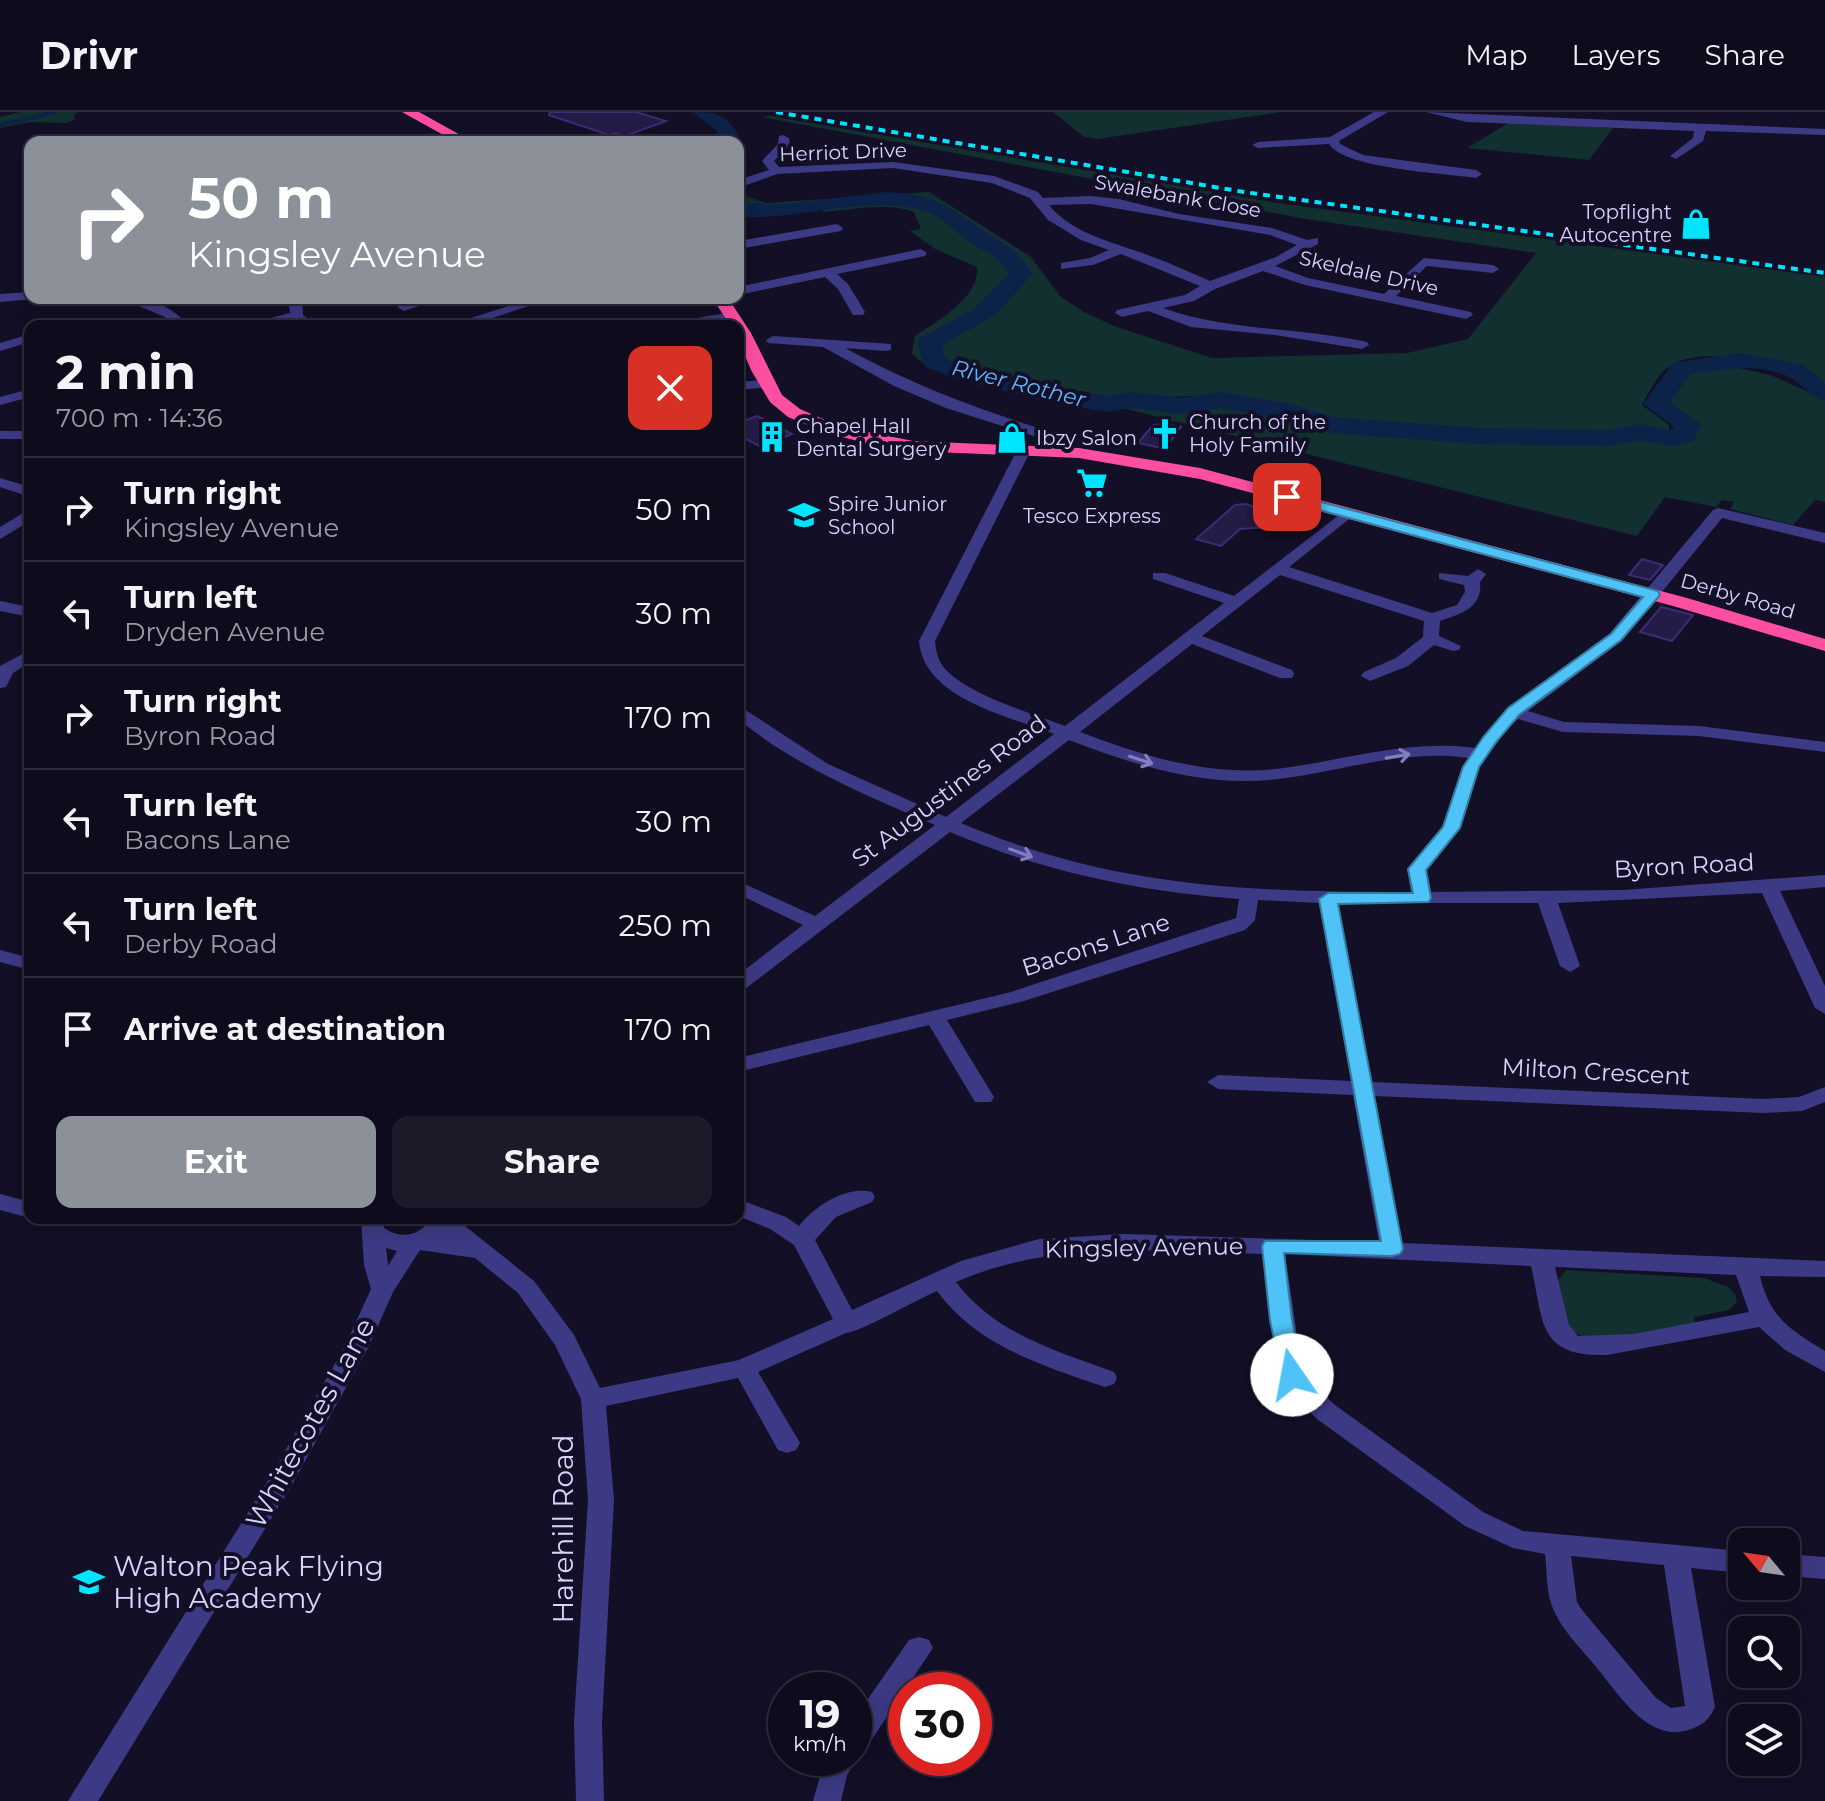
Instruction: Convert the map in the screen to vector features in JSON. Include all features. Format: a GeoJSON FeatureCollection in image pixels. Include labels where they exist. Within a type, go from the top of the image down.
{"type":"FeatureCollection","features":[{"type":"Feature","properties":{"kind":"highway"},"geometry":{"type":"LineString","coordinates":[[409,112],[426,124],[447,129],[457,136]]}},
{"type":"Feature","properties":{"kind":"highway"},"geometry":{"type":"LineString","coordinates":[[427,112],[443,122],[447,129]]}},
{"type":"Feature","properties":{"kind":"highway"},"geometry":{"type":"LineString","coordinates":[[724,304],[734,320]]}},
{"type":"Feature","properties":{"kind":"highway"},"geometry":{"type":"LineString","coordinates":[[744,337],[765,384],[778,401],[792,412],[864,438],[943,450],[1058,451]]}},
{"type":"Feature","properties":{"kind":"highway","name":"Derby Road"},"geometry":{"type":"LineString","coordinates":[[1058,451],[1172,468],[1653,595],[1825,645]]}},
{"type":"Feature","properties":{"kind":"street"},"geometry":{"type":"LineString","coordinates":[[1267,145],[1333,140],[1382,112]]}},
{"type":"Feature","properties":{"kind":"street"},"geometry":{"type":"LineString","coordinates":[[1432,112],[1467,119],[1533,116],[1700,130],[1825,132]]}},
{"type":"Feature","properties":{"kind":"street"},"geometry":{"type":"LineString","coordinates":[[1675,154],[1699,139],[1700,130]]}},
{"type":"Feature","properties":{"kind":"street"},"geometry":{"type":"LineString","coordinates":[[1333,140],[1339,150],[1360,158],[1476,174]]}},
{"type":"Feature","properties":{"kind":"street"},"geometry":{"type":"LineString","coordinates":[[776,171],[768,161],[787,143]]}},
{"type":"Feature","properties":{"kind":"street","name":"Herriot Drive"},"geometry":{"type":"LineString","coordinates":[[744,182],[776,171],[908,166],[1010,184],[1034,195],[1052,217],[1071,230],[1210,286]]}},
{"type":"Feature","properties":{"kind":"street","name":"Swalebank Close"},"geometry":{"type":"LineString","coordinates":[[1041,202],[1119,203],[1179,218],[1272,232],[1312,242],[1265,267]]}},
{"type":"Feature","properties":{"kind":"street"},"geometry":{"type":"LineString","coordinates":[[744,244],[837,228]]}},
{"type":"Feature","properties":{"kind":"street"},"geometry":{"type":"LineString","coordinates":[[1073,263],[1119,250]]}},
{"type":"Feature","properties":{"kind":"street"},"geometry":{"type":"LineString","coordinates":[[744,290],[921,253]]}},
{"type":"Feature","properties":{"kind":"street"},"geometry":{"type":"LineString","coordinates":[[1388,297],[1424,262],[1493,269]]}},
{"type":"Feature","properties":{"kind":"street"},"geometry":{"type":"LineString","coordinates":[[1122,313],[1189,298],[1210,286],[1265,267]]}},
{"type":"Feature","properties":{"kind":"street","name":"Skeldale Drive"},"geometry":{"type":"LineString","coordinates":[[1265,267],[1305,281],[1466,315]]}},
{"type":"Feature","properties":{"kind":"street"},"geometry":{"type":"LineString","coordinates":[[828,273],[843,287],[858,312]]}},
{"type":"Feature","properties":{"kind":"street"},"geometry":{"type":"LineString","coordinates":[[0,298],[24,296]]}},
{"type":"Feature","properties":{"kind":"street"},"geometry":{"type":"LineString","coordinates":[[147,304],[164,310],[175,320]]}},
{"type":"Feature","properties":{"kind":"street"},"geometry":{"type":"LineString","coordinates":[[164,310],[177,304]]}},
{"type":"Feature","properties":{"kind":"street"},"geometry":{"type":"LineString","coordinates":[[296,304],[297,316],[302,320]]}},
{"type":"Feature","properties":{"kind":"street"},"geometry":{"type":"LineString","coordinates":[[404,307],[413,304]]}},
{"type":"Feature","properties":{"kind":"street"},"geometry":{"type":"LineString","coordinates":[[473,320],[527,304]]}},
{"type":"Feature","properties":{"kind":"street"},"geometry":{"type":"LineString","coordinates":[[1152,308],[1191,323],[1275,331],[1339,345],[1362,345]]}},
{"type":"Feature","properties":{"kind":"street"},"geometry":{"type":"LineString","coordinates":[[277,320],[297,316]]}},
{"type":"Feature","properties":{"kind":"street"},"geometry":{"type":"LineString","coordinates":[[709,320],[732,316]]}},
{"type":"Feature","properties":{"kind":"street"},"geometry":{"type":"LineString","coordinates":[[0,347],[24,340]]}},
{"type":"Feature","properties":{"kind":"street","name":"Derby Road"},"geometry":{"type":"LineString","coordinates":[[773,340],[826,343],[899,383],[951,405],[1048,436],[1057,443],[1058,451]]}},
{"type":"Feature","properties":{"kind":"street"},"geometry":{"type":"LineString","coordinates":[[826,343],[886,347]]}},
{"type":"Feature","properties":{"kind":"street"},"geometry":{"type":"LineString","coordinates":[[744,386],[765,384]]}},
{"type":"Feature","properties":{"kind":"street"},"geometry":{"type":"LineString","coordinates":[[0,401],[24,395]]}},
{"type":"Feature","properties":{"kind":"street"},"geometry":{"type":"LineString","coordinates":[[0,435],[24,435]]}},
{"type":"Feature","properties":{"kind":"street"},"geometry":{"type":"LineString","coordinates":[[1024,450],[930,631],[926,650],[937,670],[969,693],[1142,761],[1220,775],[1317,770],[1431,750],[1461,750],[1479,754]]}},
{"type":"Feature","properties":{"kind":"street"},"geometry":{"type":"LineString","coordinates":[[0,482],[24,490]]}},
{"type":"Feature","properties":{"kind":"street","name":"St Augustines Road"},"geometry":{"type":"LineString","coordinates":[[744,980],[1191,638],[1348,513]]}},
{"type":"Feature","properties":{"kind":"street"},"geometry":{"type":"LineString","coordinates":[[1422,898],[1417,869],[1451,828],[1471,767],[1479,754],[1514,712],[1601,650],[1653,595],[1718,513],[1825,538]]}},
{"type":"Feature","properties":{"kind":"street"},"geometry":{"type":"LineString","coordinates":[[0,534],[24,518]]}},
{"type":"Feature","properties":{"kind":"street"},"geometry":{"type":"LineString","coordinates":[[1278,569],[1432,618],[1463,608],[1473,592],[1475,578],[1445,576]]}},
{"type":"Feature","properties":{"kind":"street"},"geometry":{"type":"LineString","coordinates":[[1159,576],[1237,602]]}},
{"type":"Feature","properties":{"kind":"street"},"geometry":{"type":"LineString","coordinates":[[0,606],[24,611]]}},
{"type":"Feature","properties":{"kind":"street"},"geometry":{"type":"LineString","coordinates":[[1370,676],[1402,662],[1431,639],[1432,618]]}},
{"type":"Feature","properties":{"kind":"street"},"geometry":{"type":"LineString","coordinates":[[1191,638],[1286,674]]}},
{"type":"Feature","properties":{"kind":"street"},"geometry":{"type":"LineString","coordinates":[[1431,639],[1453,646]]}},
{"type":"Feature","properties":{"kind":"street"},"geometry":{"type":"LineString","coordinates":[[0,683],[6,670],[24,659]]}},
{"type":"Feature","properties":{"kind":"street"},"geometry":{"type":"LineString","coordinates":[[1514,712],[1576,728],[1699,731],[1825,747]]}},
{"type":"Feature","properties":{"kind":"street","name":"Byron Road"},"geometry":{"type":"LineString","coordinates":[[744,715],[800,758],[859,787],[1066,867],[1145,883],[1328,899],[1546,898],[1769,888],[1825,881]]}},
{"type":"Feature","properties":{"kind":"street"},"geometry":{"type":"LineString","coordinates":[[1769,888],[1825,1008]]}},
{"type":"Feature","properties":{"kind":"street"},"geometry":{"type":"LineString","coordinates":[[744,890],[818,925]]}},
{"type":"Feature","properties":{"kind":"street","name":"Bacons Lane"},"geometry":{"type":"LineString","coordinates":[[744,1064],[1050,988],[1238,926],[1245,920],[1250,894]]}},
{"type":"Feature","properties":{"kind":"street"},"geometry":{"type":"LineString","coordinates":[[1546,898],[1570,966]]}},
{"type":"Feature","properties":{"kind":"street"},"geometry":{"type":"LineString","coordinates":[[1328,899],[1392,1249]]}},
{"type":"Feature","properties":{"kind":"street"},"geometry":{"type":"LineString","coordinates":[[0,956],[24,962]]}},
{"type":"Feature","properties":{"kind":"street"},"geometry":{"type":"LineString","coordinates":[[935,1018],[983,1097]]}},
{"type":"Feature","properties":{"kind":"street","name":"Milton Crescent"},"geometry":{"type":"LineString","coordinates":[[1218,1082],[1763,1106],[1802,1104],[1825,1094]]}},
{"type":"Feature","properties":{"kind":"street"},"geometry":{"type":"LineString","coordinates":[[803,1240],[811,1224],[824,1211],[864,1197]]}},
{"type":"Feature","properties":{"kind":"street"},"geometry":{"type":"LineString","coordinates":[[0,1202],[24,1208]]}},
{"type":"Feature","properties":{"kind":"street"},"geometry":{"type":"LineString","coordinates":[[744,1209],[778,1223],[803,1240],[848,1325]]}},
{"type":"Feature","properties":{"kind":"street","name":"Whitecotes Lane"},"geometry":{"type":"LineString","coordinates":[[373,1224],[376,1265],[383,1289]]}},
{"type":"Feature","properties":{"kind":"street","name":"Harehill Road"},"geometry":{"type":"LineString","coordinates":[[375,1224],[390,1242],[480,1251]]}},
{"type":"Feature","properties":{"kind":"street"},"geometry":{"type":"LineString","coordinates":[[414,1242],[436,1230],[439,1224]]}},
{"type":"Feature","properties":{"kind":"street","name":"Harehill Road"},"geometry":{"type":"LineString","coordinates":[[448,1224],[509,1271],[534,1297],[565,1341],[593,1399],[601,1500],[588,1722],[590,1801]]}},
{"type":"Feature","properties":{"kind":"street","name":"Whitecotes Lane"},"geometry":{"type":"LineString","coordinates":[[82,1801],[281,1481],[357,1346],[383,1289],[414,1242]]}},
{"type":"Feature","properties":{"kind":"street","name":"Kingsley Avenue"},"geometry":{"type":"LineString","coordinates":[[593,1399],[744,1368],[848,1325],[941,1279],[1013,1253],[1065,1245],[1392,1249],[1624,1264],[1825,1269]]}},
{"type":"Feature","properties":{"kind":"street"},"geometry":{"type":"LineString","coordinates":[[1272,1246],[1289,1363],[1292,1375],[1309,1398],[1485,1526],[1522,1541],[1557,1547],[1728,1561]]}},
{"type":"Feature","properties":{"kind":"street"},"geometry":{"type":"LineString","coordinates":[[1541,1257],[1557,1325],[1562,1336],[1572,1344],[1602,1347],[1763,1318]]}},
{"type":"Feature","properties":{"kind":"street"},"geometry":{"type":"LineString","coordinates":[[1746,1268],[1752,1300],[1763,1318],[1775,1331],[1825,1363]]}},
{"type":"Feature","properties":{"kind":"street"},"geometry":{"type":"LineString","coordinates":[[941,1279],[963,1309],[990,1331],[1105,1378]]}},
{"type":"Feature","properties":{"kind":"street"},"geometry":{"type":"LineString","coordinates":[[744,1368],[787,1443]]}},
{"type":"Feature","properties":{"kind":"street"},"geometry":{"type":"LineString","coordinates":[[1557,1547],[1564,1602],[1572,1618],[1646,1706],[1660,1716],[1685,1721],[1695,1717],[1701,1707],[1676,1558]]}},
{"type":"Feature","properties":{"kind":"street"},"geometry":{"type":"LineString","coordinates":[[1800,1566],[1825,1568]]}},
{"type":"Feature","properties":{"kind":"street"},"geometry":{"type":"LineString","coordinates":[[872,1716],[919,1648]]}},
{"type":"Feature","properties":{"kind":"street"},"geometry":{"type":"LineString","coordinates":[[827,1801],[833,1776]]}},
{"type":"Feature","properties":{"kind":"green space"},"geometry":{"type":"Polygon","coordinates":[[[21,112],[78,112],[73,116],[75,119],[67,123],[31,122],[0,128],[0,117],[21,112]]]}},
{"type":"Feature","properties":{"kind":"green space"},"geometry":{"type":"Polygon","coordinates":[[[1053,112],[1282,112],[1097,139],[1084,137],[1053,112]]]}},
{"type":"Feature","properties":{"kind":"green space"},"geometry":{"type":"Polygon","coordinates":[[[762,117],[1278,203],[1825,277],[1825,387],[1814,380],[1811,373],[1736,358],[1697,357],[1680,361],[1666,369],[1642,405],[1669,425],[1669,430],[1662,432],[1636,426],[1588,433],[1480,431],[1338,421],[1269,403],[1220,395],[1169,397],[1142,394],[1107,401],[973,372],[941,361],[924,364],[912,354],[915,336],[965,298],[972,289],[977,267],[935,249],[910,231],[921,229],[914,212],[881,207],[744,214],[744,196],[766,203],[929,192],[1030,256],[1061,297],[1084,312],[1114,326],[1212,358],[1407,353],[1468,339],[1536,253],[1306,219],[762,117]]]}},
{"type":"Feature","properties":{"kind":"green space"},"geometry":{"type":"Polygon","coordinates":[[[1510,122],[1613,128],[1589,160],[1467,148],[1510,122]]]}},
{"type":"Feature","properties":{"kind":"green space"},"geometry":{"type":"Polygon","coordinates":[[[1710,367],[1739,368],[1770,375],[1825,399],[1825,502],[1815,500],[1793,525],[1730,509],[1734,502],[1722,500],[1716,507],[1665,497],[1637,536],[1118,407],[1133,403],[1182,409],[1219,404],[1287,416],[1336,429],[1472,439],[1610,441],[1661,438],[1686,441],[1692,425],[1664,405],[1689,372],[1710,367]]]}},
{"type":"Feature","properties":{"kind":"green space"},"geometry":{"type":"Polygon","coordinates":[[[1566,1270],[1704,1278],[1728,1287],[1735,1294],[1737,1302],[1729,1310],[1694,1317],[1695,1323],[1628,1337],[1592,1338],[1578,1334],[1567,1326],[1557,1281],[1566,1270]]]}},
{"type":"Feature","properties":{"kind":"building"},"geometry":{"type":"Polygon","coordinates":[[[550,112],[636,112],[666,121],[625,136],[609,135],[549,115],[550,112]]]}},
{"type":"Feature","properties":{"kind":"building"},"geometry":{"type":"Polygon","coordinates":[[[757,416],[792,434],[761,447],[744,438],[744,421],[757,416]]]}},
{"type":"Feature","properties":{"kind":"building","name":"Church of the Holy Family"},"geometry":{"type":"Polygon","coordinates":[[[1153,425],[1181,427],[1165,449],[1138,443],[1153,425]]]}},
{"type":"Feature","properties":{"kind":"building"},"geometry":{"type":"Polygon","coordinates":[[[1246,504],[1298,522],[1298,525],[1240,529],[1221,546],[1196,539],[1235,505],[1246,504]]]}},
{"type":"Feature","properties":{"kind":"building"},"geometry":{"type":"Polygon","coordinates":[[[1642,559],[1663,565],[1650,580],[1629,575],[1642,559]]]}},
{"type":"Feature","properties":{"kind":"building"},"geometry":{"type":"Polygon","coordinates":[[[1661,607],[1693,615],[1672,641],[1640,632],[1661,607]]]}},
{"type":"Feature","properties":{"kind":"waterway"},"geometry":{"type":"LineString","coordinates":[[0,125],[55,112]]}},
{"type":"Feature","properties":{"kind":"waterway","name":"River Rother"},"geometry":{"type":"LineString","coordinates":[[703,112],[724,127],[729,136]]}},
{"type":"Feature","properties":{"kind":"waterway","name":"River Rother"},"geometry":{"type":"LineString","coordinates":[[744,210],[787,211],[887,198],[911,200],[941,210],[1006,253],[1021,274],[989,309],[929,343],[934,362],[966,374],[1043,393],[1107,404],[1131,400],[1181,406],[1221,400],[1291,412],[1330,425],[1478,436],[1609,438],[1640,432],[1671,438],[1685,435],[1688,424],[1656,404],[1682,368],[1740,360],[1795,370],[1825,393]]}},
{"type":"Feature","properties":{"kind":"railway"},"geometry":{"type":"LineString","coordinates":[[776,112],[1244,192],[1825,273]]}},
{"type":"Feature","properties":{"kind":"place","name":"Topflight Autocentre"},"geometry":{"type":"Point","coordinates":[1696,224]}},
{"type":"Feature","properties":{"kind":"place","name":"Church of the Holy Family"},"geometry":{"type":"Point","coordinates":[1165,434]}},
{"type":"Feature","properties":{"kind":"place","name":"Chapel Hall Dental Surgery"},"geometry":{"type":"Point","coordinates":[772,437]}},
{"type":"Feature","properties":{"kind":"place","name":"Ibzy Salon"},"geometry":{"type":"Point","coordinates":[1012,438]}},
{"type":"Feature","properties":{"kind":"place","name":"Tesco Express"},"geometry":{"type":"Point","coordinates":[1092,483]}},
{"type":"Feature","properties":{"kind":"place","name":"Spire Junior School"},"geometry":{"type":"Point","coordinates":[804,515]}},
{"type":"Feature","properties":{"kind":"place","name":"Walton Peak Flying High Academy"},"geometry":{"type":"Point","coordinates":[89,1582]}},
{"type":"Feature","properties":{"kind":"route"},"geometry":{"type":"LineString","coordinates":[[1287,497],[1653,595],[1616,637],[1514,712],[1489,739],[1471,767],[1458,815],[1451,828],[1417,869],[1422,898],[1328,899],[1392,1249],[1272,1246],[1281,1320],[1292,1375]]}}]}
